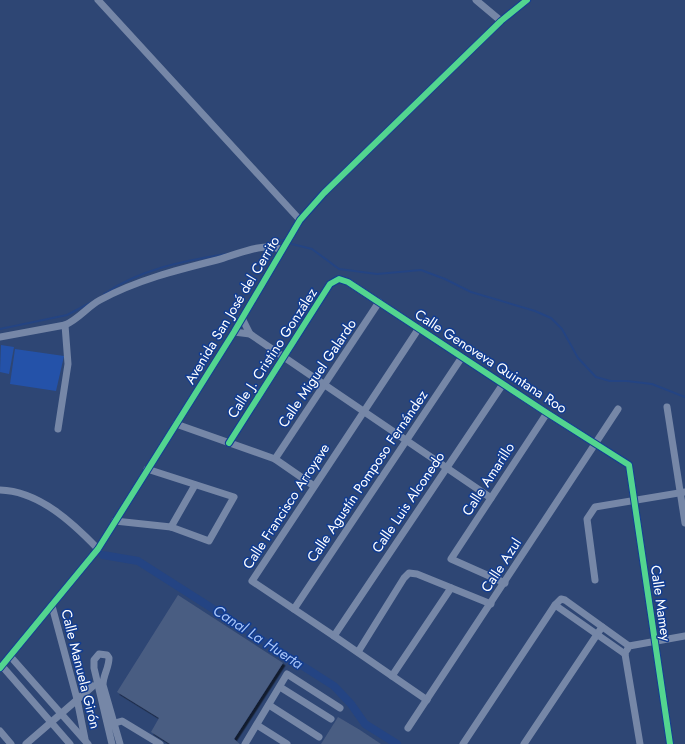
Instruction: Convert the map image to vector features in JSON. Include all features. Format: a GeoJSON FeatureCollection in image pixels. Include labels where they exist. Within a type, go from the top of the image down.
{"type":"FeatureCollection","features":[{"type":"Feature","properties":{"kind":"street"},"geometry":{"type":"LineString","coordinates":[[98,0],[300,220]]}},
{"type":"Feature","properties":{"kind":"street"},"geometry":{"type":"LineString","coordinates":[[476,0],[501,21]]}},
{"type":"Feature","properties":{"kind":"street","name":"Avenida San José del Cerrito"},"geometry":{"type":"LineString","coordinates":[[1,667],[98,549],[234,332],[300,220],[324,192],[501,21],[527,0]]}},
{"type":"Feature","properties":{"kind":"street"},"geometry":{"type":"LineString","coordinates":[[0,337],[65,325],[74,321],[98,301],[143,280],[184,267],[255,249],[276,246],[282,250]]}},
{"type":"Feature","properties":{"kind":"street","name":"Calle Genoveva Quintana Roo"},"geometry":{"type":"LineString","coordinates":[[339,279],[348,282],[629,465]]}},
{"type":"Feature","properties":{"kind":"street","name":"Calle J. Cristino González"},"geometry":{"type":"LineString","coordinates":[[229,443],[330,284],[339,279]]}},
{"type":"Feature","properties":{"kind":"street","name":"Calle Miguel Galardo"},"geometry":{"type":"LineString","coordinates":[[275,459],[379,302]]}},
{"type":"Feature","properties":{"kind":"street"},"geometry":{"type":"LineString","coordinates":[[242,318],[250,334]]}},
{"type":"Feature","properties":{"kind":"street"},"geometry":{"type":"LineString","coordinates":[[58,429],[68,364],[65,325]]}},
{"type":"Feature","properties":{"kind":"street","name":"Calle Francisco Arroyave"},"geometry":{"type":"LineString","coordinates":[[419,328],[252,581],[427,700]]}},
{"type":"Feature","properties":{"kind":"street"},"geometry":{"type":"LineString","coordinates":[[234,332],[250,334],[491,498]]}},
{"type":"Feature","properties":{"kind":"street","name":"Calle Agustín Pomposo Fernández"},"geometry":{"type":"LineString","coordinates":[[294,609],[462,357]]}},
{"type":"Feature","properties":{"kind":"street","name":"Calle Luis Alconedo"},"geometry":{"type":"LineString","coordinates":[[334,636],[503,384]]}},
{"type":"Feature","properties":{"kind":"street"},"geometry":{"type":"LineString","coordinates":[[668,406],[682,492],[685,523]]}},
{"type":"Feature","properties":{"kind":"street","name":"Calle Azul"},"geometry":{"type":"LineString","coordinates":[[408,728],[618,409]]}},
{"type":"Feature","properties":{"kind":"street","name":"Calle Amarillo"},"geometry":{"type":"LineString","coordinates":[[505,582],[451,559],[547,413]]}},
{"type":"Feature","properties":{"kind":"street"},"geometry":{"type":"LineString","coordinates":[[176,424],[275,459],[314,486]]}},
{"type":"Feature","properties":{"kind":"street","name":"Calle Mamey"},"geometry":{"type":"LineString","coordinates":[[629,465],[670,744]]}},
{"type":"Feature","properties":{"kind":"street"},"geometry":{"type":"LineString","coordinates":[[116,521],[171,527],[209,541],[234,497],[147,469]]}},
{"type":"Feature","properties":{"kind":"street"},"geometry":{"type":"LineString","coordinates":[[171,527],[195,485]]}},
{"type":"Feature","properties":{"kind":"street"},"geometry":{"type":"LineString","coordinates":[[0,490],[28,496],[54,510],[78,529],[98,549]]}},
{"type":"Feature","properties":{"kind":"street"},"geometry":{"type":"LineString","coordinates":[[596,580],[587,519],[595,506],[682,492]]}},
{"type":"Feature","properties":{"kind":"street"},"geometry":{"type":"LineString","coordinates":[[358,652],[404,578],[409,573],[417,574],[491,604]]}},
{"type":"Feature","properties":{"kind":"street"},"geometry":{"type":"LineString","coordinates":[[392,676],[451,588]]}},
{"type":"Feature","properties":{"kind":"street"},"geometry":{"type":"LineString","coordinates":[[463,744],[555,605],[561,599],[565,600],[629,646],[685,636]]}},
{"type":"Feature","properties":{"kind":"street"},"geometry":{"type":"LineString","coordinates":[[555,605],[625,654]]}},
{"type":"Feature","properties":{"kind":"street","name":"Calle Manuela Girón"},"geometry":{"type":"LineString","coordinates":[[52,606],[78,699],[86,741]]}},
{"type":"Feature","properties":{"kind":"street"},"geometry":{"type":"LineString","coordinates":[[524,744],[602,627]]}},
{"type":"Feature","properties":{"kind":"street"},"geometry":{"type":"LineString","coordinates":[[629,646],[625,654],[640,744]]}},
{"type":"Feature","properties":{"kind":"street"},"geometry":{"type":"LineString","coordinates":[[112,744],[94,668],[94,660],[99,654],[107,655],[109,658],[107,669],[103,677],[103,685],[120,744]]}},
{"type":"Feature","properties":{"kind":"street"},"geometry":{"type":"LineString","coordinates":[[10,656],[86,741]]}},
{"type":"Feature","properties":{"kind":"street"},"geometry":{"type":"LineString","coordinates":[[1,667],[70,744]]}},
{"type":"Feature","properties":{"kind":"street"},"geometry":{"type":"LineString","coordinates":[[245,744],[287,674],[340,708]]}},
{"type":"Feature","properties":{"kind":"street"},"geometry":{"type":"LineString","coordinates":[[26,744],[93,686]]}},
{"type":"Feature","properties":{"kind":"street"},"geometry":{"type":"LineString","coordinates":[[280,687],[331,719]]}},
{"type":"Feature","properties":{"kind":"street"},"geometry":{"type":"LineString","coordinates":[[269,705],[319,737]]}},
{"type":"Feature","properties":{"kind":"street"},"geometry":{"type":"LineString","coordinates":[[115,723],[122,721],[149,741],[160,744]]}},
{"type":"Feature","properties":{"kind":"street"},"geometry":{"type":"LineString","coordinates":[[257,725],[288,744]]}},
{"type":"Feature","properties":{"kind":"street"},"geometry":{"type":"LineString","coordinates":[[0,731],[12,744]]}},
{"type":"Feature","properties":{"kind":"shaded area"},"geometry":{"type":"Polygon","coordinates":[[[1,345],[14,347],[9,374],[0,372],[1,345]]]}},
{"type":"Feature","properties":{"kind":"shaded area"},"geometry":{"type":"Polygon","coordinates":[[[15,349],[64,356],[56,391],[10,384],[15,349]]]}},
{"type":"Feature","properties":{"kind":"building"},"geometry":{"type":"Polygon","coordinates":[[[178,595],[283,663],[234,739],[240,744],[170,744],[151,732],[159,718],[117,692],[178,595]]]}},
{"type":"Feature","properties":{"kind":"building"},"geometry":{"type":"Polygon","coordinates":[[[338,717],[360,730],[381,744],[321,744],[338,717]]]}},
{"type":"Feature","properties":{"kind":"waterway"},"geometry":{"type":"LineString","coordinates":[[267,244],[283,240]]}},
{"type":"Feature","properties":{"kind":"waterway"},"geometry":{"type":"LineString","coordinates":[[292,244],[312,249],[339,269],[377,274],[421,270],[445,279],[471,292],[535,311],[551,318],[562,329],[578,358],[596,377],[610,381],[627,381],[652,384],[685,397]]}},
{"type":"Feature","properties":{"kind":"waterway"},"geometry":{"type":"LineString","coordinates":[[104,294],[133,278],[163,267],[226,254]]}},
{"type":"Feature","properties":{"kind":"waterway"},"geometry":{"type":"LineString","coordinates":[[0,329],[67,315],[90,303]]}},
{"type":"Feature","properties":{"kind":"waterway","name":"Canal La Huerta"},"geometry":{"type":"LineString","coordinates":[[103,555],[138,561],[334,686],[351,704],[365,724],[397,744]]}},
{"type":"Feature","properties":{"kind":"cycle path"},"geometry":{"type":"LineString","coordinates":[[0,668],[98,549],[234,332],[300,220],[324,193],[501,21],[527,0]]}},
{"type":"Feature","properties":{"kind":"cycle path"},"geometry":{"type":"LineString","coordinates":[[229,443],[330,284],[339,279],[348,282],[629,465],[670,744]]}}]}
